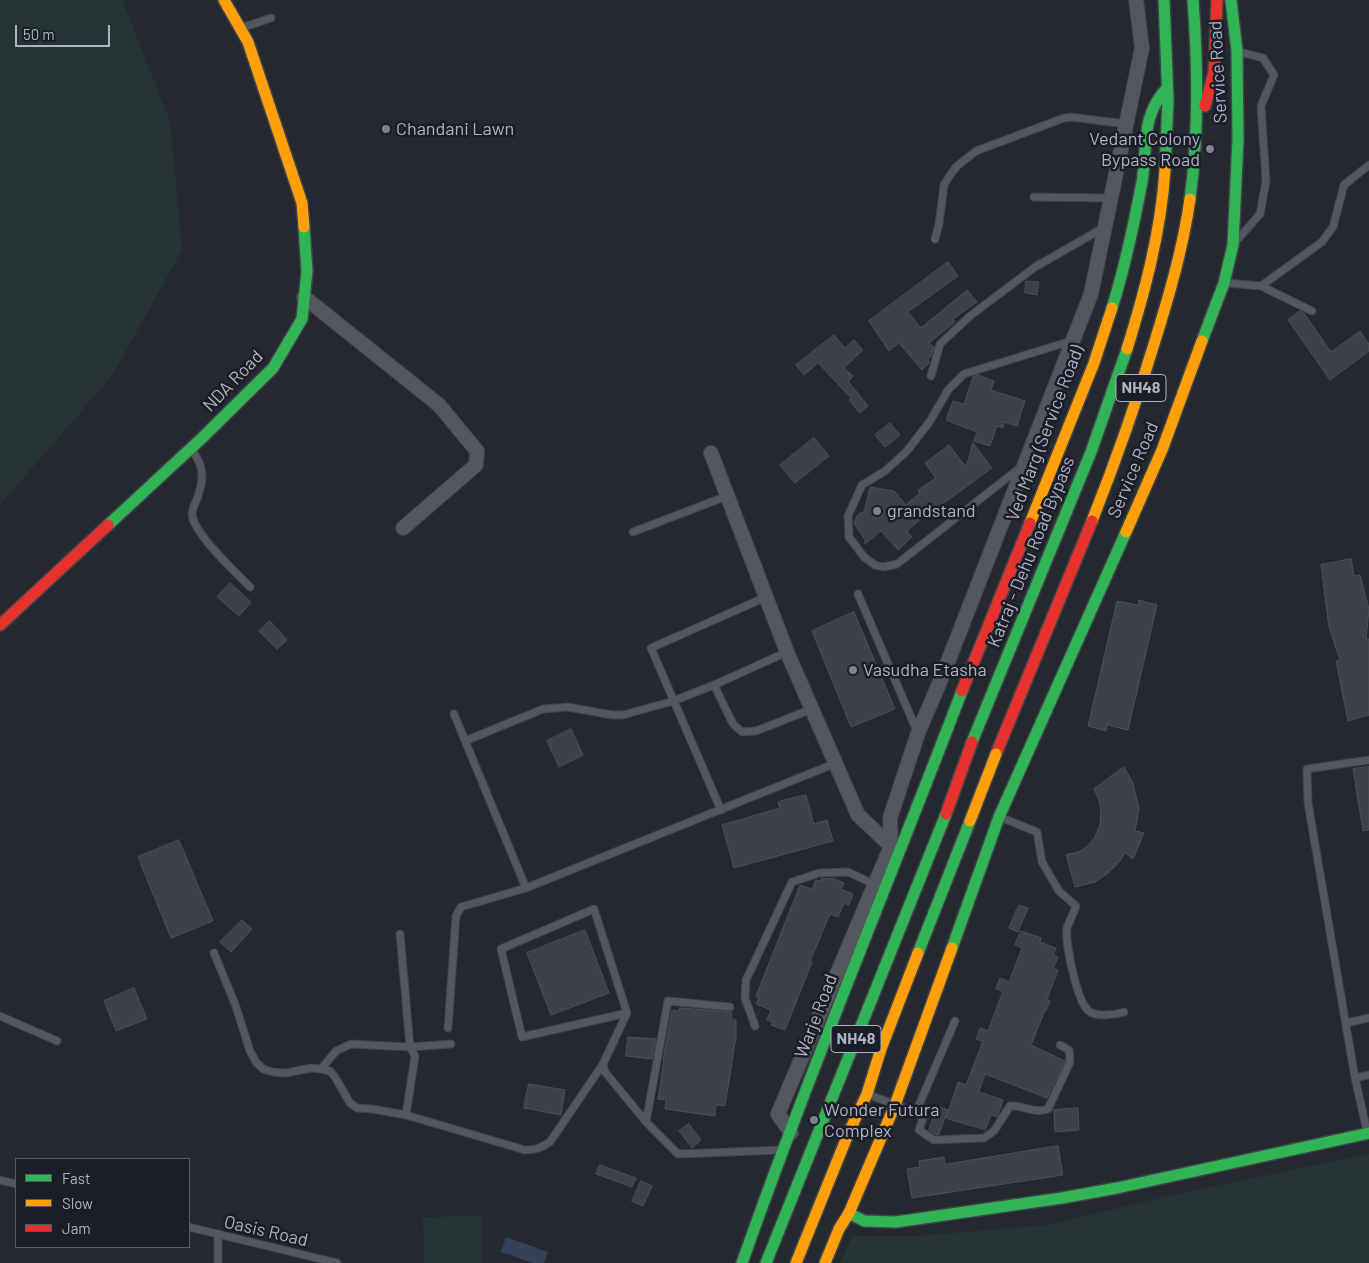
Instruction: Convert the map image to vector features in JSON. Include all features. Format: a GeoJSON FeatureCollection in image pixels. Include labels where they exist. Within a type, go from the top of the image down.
{"type":"FeatureCollection","features":[{"type":"Feature","properties":{"kind":"main road","name":"NDA Road"},"geometry":{"type":"LineString","coordinates":[[0,625],[191,449],[273,368],[302,319],[307,270],[302,203],[248,42],[224,0]]}},
{"type":"Feature","properties":{"kind":"main road","name":"Katraj - Dehu Road Bypass"},"geometry":{"type":"LineString","coordinates":[[766,1263],[946,814],[972,742],[1098,435],[1130,343],[1148,272],[1162,199],[1168,138],[1164,0]]}},
{"type":"Feature","properties":{"kind":"main road","name":"NH48"},"geometry":{"type":"LineString","coordinates":[[796,1263],[849,1132],[867,1094],[882,1049],[996,754],[1117,460],[1149,364],[1173,279],[1188,210],[1197,129],[1196,27],[1193,0]]}},
{"type":"Feature","properties":{"kind":"main road"},"geometry":{"type":"LineString","coordinates":[[1197,129],[1214,72],[1217,0]]}},
{"type":"Feature","properties":{"kind":"main road","name":"Service Road"},"geometry":{"type":"LineString","coordinates":[[991,813],[1162,450],[1224,283],[1233,245],[1238,139],[1236,51],[1231,0]]}},
{"type":"Feature","properties":{"kind":"main road","name":"Ved Marg (Service Road)"},"geometry":{"type":"LineString","coordinates":[[935,787],[1094,363],[1118,289],[1142,180],[1150,117],[1157,99],[1167,88]]}},
{"type":"Feature","properties":{"kind":"main road"},"geometry":{"type":"LineString","coordinates":[[947,756],[1006,781]]}},
{"type":"Feature","properties":{"kind":"main road"},"geometry":{"type":"LineString","coordinates":[[825,1263],[839,1229],[849,1213],[894,1105],[991,813],[935,787]]}},
{"type":"Feature","properties":{"kind":"main road","name":"Warje Road"},"geometry":{"type":"LineString","coordinates":[[742,1263],[895,851],[935,787]]}},
{"type":"Feature","properties":{"kind":"main road"},"geometry":{"type":"LineString","coordinates":[[849,1213],[864,1221],[896,1222],[1062,1198],[1117,1188],[1368,1133]]}},
{"type":"Feature","properties":{"kind":"street"},"geometry":{"type":"LineString","coordinates":[[791,1133],[778,1114],[874,884],[895,851],[890,818],[918,734],[946,668],[1091,294],[1142,48],[1136,0]]}},
{"type":"Feature","properties":{"kind":"street"},"geometry":{"type":"LineString","coordinates":[[304,296],[439,405],[477,451],[476,465],[403,528]]}},
{"type":"Feature","properties":{"kind":"street"},"geometry":{"type":"LineString","coordinates":[[711,453],[786,652],[837,763],[858,815],[895,851]]}},
{"type":"Feature","properties":{"kind":"lane"},"geometry":{"type":"LineString","coordinates":[[240,28],[271,18]]}},
{"type":"Feature","properties":{"kind":"lane"},"geometry":{"type":"LineString","coordinates":[[1233,245],[1260,214],[1266,181],[1261,106],[1274,75],[1263,58],[1236,51]]}},
{"type":"Feature","properties":{"kind":"lane"},"geometry":{"type":"LineString","coordinates":[[935,239],[944,186],[957,166],[976,151],[1064,118],[1071,117],[1126,124]]}},
{"type":"Feature","properties":{"kind":"lane"},"geometry":{"type":"LineString","coordinates":[[1261,286],[1322,242],[1333,227],[1344,185],[1369,165]]}},
{"type":"Feature","properties":{"kind":"lane"},"geometry":{"type":"LineString","coordinates":[[1034,196],[1111,198]]}},
{"type":"Feature","properties":{"kind":"lane"},"geometry":{"type":"LineString","coordinates":[[931,376],[940,344],[970,316],[1035,267],[1105,227]]}},
{"type":"Feature","properties":{"kind":"lane"},"geometry":{"type":"LineString","coordinates":[[1224,283],[1261,286],[1312,311]]}},
{"type":"Feature","properties":{"kind":"lane"},"geometry":{"type":"LineString","coordinates":[[1024,466],[897,564],[883,567],[874,565],[864,558],[848,537],[848,516],[862,485],[884,471],[907,451],[930,421],[948,390],[964,374],[1073,340]]}},
{"type":"Feature","properties":{"kind":"lane"},"geometry":{"type":"LineString","coordinates":[[191,449],[200,460],[202,468],[201,486],[192,514],[194,523],[202,536],[250,587]]}},
{"type":"Feature","properties":{"kind":"lane"},"geometry":{"type":"LineString","coordinates":[[633,532],[727,496]]}},
{"type":"Feature","properties":{"kind":"lane"},"geometry":{"type":"LineString","coordinates":[[858,594],[918,734]]}},
{"type":"Feature","properties":{"kind":"lane"},"geometry":{"type":"LineString","coordinates":[[721,810],[651,648],[766,597]]}},
{"type":"Feature","properties":{"kind":"lane"},"geometry":{"type":"LineString","coordinates":[[465,741],[554,706],[568,706],[612,715],[623,715],[673,701],[714,685],[786,652]]}},
{"type":"Feature","properties":{"kind":"lane"},"geometry":{"type":"LineString","coordinates":[[714,685],[733,724],[742,732],[756,732],[812,709]]}},
{"type":"Feature","properties":{"kind":"lane"},"geometry":{"type":"LineString","coordinates":[[454,714],[526,888]]}},
{"type":"Feature","properties":{"kind":"lane"},"geometry":{"type":"LineString","coordinates":[[1368,1133],[1355,1078],[1308,803],[1307,769],[1369,760]]}},
{"type":"Feature","properties":{"kind":"lane"},"geometry":{"type":"LineString","coordinates":[[448,1028],[456,916],[461,908],[526,888],[837,763]]}},
{"type":"Feature","properties":{"kind":"lane"},"geometry":{"type":"LineString","coordinates":[[991,813],[1037,832],[1042,862],[1059,891],[1076,906],[1067,928],[1069,957],[1083,1005],[1090,1012],[1111,1015],[1124,1012]]}},
{"type":"Feature","properties":{"kind":"lane"},"geometry":{"type":"LineString","coordinates":[[755,1026],[745,998],[746,980],[792,882],[819,872],[848,872],[874,884]]}},
{"type":"Feature","properties":{"kind":"lane"},"geometry":{"type":"LineString","coordinates":[[214,953],[235,1004],[250,1051],[256,1062],[264,1069],[286,1073],[321,1068],[330,1071],[346,1096],[357,1108],[406,1114],[525,1150],[542,1148],[550,1142],[603,1064],[627,1013],[594,909],[501,949],[522,1037],[627,1013]]}},
{"type":"Feature","properties":{"kind":"lane"},"geometry":{"type":"LineString","coordinates":[[400,934],[410,1047],[414,1056],[406,1114]]}},
{"type":"Feature","properties":{"kind":"lane"},"geometry":{"type":"LineString","coordinates":[[646,1122],[668,1001],[730,1007]]}},
{"type":"Feature","properties":{"kind":"lane"},"geometry":{"type":"LineString","coordinates":[[0,1016],[57,1041]]}},
{"type":"Feature","properties":{"kind":"lane"},"geometry":{"type":"LineString","coordinates":[[1346,1023],[1369,1018]]}},
{"type":"Feature","properties":{"kind":"lane"},"geometry":{"type":"LineString","coordinates":[[916,1112],[955,1021]]}},
{"type":"Feature","properties":{"kind":"lane"},"geometry":{"type":"LineString","coordinates":[[321,1068],[336,1051],[351,1044],[410,1047],[451,1044]]}},
{"type":"Feature","properties":{"kind":"lane"},"geometry":{"type":"LineString","coordinates":[[867,1094],[924,1115],[919,1130],[934,1140],[984,1138],[994,1131],[1010,1106],[1017,1105],[1040,1112],[1048,1109],[1070,1062],[1069,1050],[1060,1045]]}},
{"type":"Feature","properties":{"kind":"lane"},"geometry":{"type":"LineString","coordinates":[[603,1064],[606,1072],[646,1122],[678,1154],[784,1150]]}},
{"type":"Feature","properties":{"kind":"lane"},"geometry":{"type":"LineString","coordinates":[[1355,1078],[1369,1075]]}},
{"type":"Feature","properties":{"kind":"lane"},"geometry":{"type":"LineString","coordinates":[[0,1180],[15,1184]]}},
{"type":"Feature","properties":{"kind":"lane","name":"Oasis Road"},"geometry":{"type":"LineString","coordinates":[[190,1227],[337,1263]]}},
{"type":"Feature","properties":{"kind":"lane"},"geometry":{"type":"LineString","coordinates":[[218,1234],[218,1263]]}},
{"type":"Feature","properties":{"kind":"shaded area"},"geometry":{"type":"Polygon","coordinates":[[[0,0],[122,0],[170,121],[182,250],[112,376],[0,505],[0,0]]]}},
{"type":"Feature","properties":{"kind":"shaded area"},"geometry":{"type":"Polygon","coordinates":[[[1369,1154],[1369,1263],[840,1263],[852,1236],[915,1236],[1049,1225],[1176,1194],[1369,1154]]]}},
{"type":"Feature","properties":{"kind":"shaded area"},"geometry":{"type":"Polygon","coordinates":[[[482,1216],[482,1263],[424,1263],[423,1217],[482,1216]]]}},
{"type":"Feature","properties":{"kind":"water"},"geometry":{"type":"Polygon","coordinates":[[[506,1237],[548,1252],[544,1263],[533,1263],[501,1252],[506,1237]]]}},
{"type":"Feature","properties":{"kind":"building"},"geometry":{"type":"Polygon","coordinates":[[[948,262],[958,276],[908,312],[921,328],[967,290],[977,302],[957,316],[953,320],[955,322],[929,343],[934,347],[928,359],[929,363],[922,370],[899,343],[889,351],[869,321],[948,262]]]}},
{"type":"Feature","properties":{"kind":"building"},"geometry":{"type":"Polygon","coordinates":[[[1026,281],[1039,282],[1037,295],[1025,293],[1026,281]]]}},
{"type":"Feature","properties":{"kind":"building"},"geometry":{"type":"Polygon","coordinates":[[[1300,311],[1304,313],[1331,352],[1360,331],[1369,344],[1369,351],[1330,380],[1288,320],[1300,311]]]}},
{"type":"Feature","properties":{"kind":"building"},"geometry":{"type":"Polygon","coordinates":[[[834,335],[845,348],[854,340],[863,350],[844,368],[853,376],[848,381],[868,406],[860,413],[849,400],[851,398],[818,363],[804,375],[796,365],[834,335]]]}},
{"type":"Feature","properties":{"kind":"building"},"geometry":{"type":"Polygon","coordinates":[[[978,375],[994,381],[991,390],[1025,401],[1017,426],[1004,422],[1003,428],[997,426],[990,446],[974,441],[977,432],[946,420],[953,401],[964,404],[973,377],[978,375]]]}},
{"type":"Feature","properties":{"kind":"building"},"geometry":{"type":"Polygon","coordinates":[[[890,423],[900,435],[885,447],[875,435],[890,423]]]}},
{"type":"Feature","properties":{"kind":"building"},"geometry":{"type":"Polygon","coordinates":[[[814,438],[829,456],[795,483],[780,465],[814,438]]]}},
{"type":"Feature","properties":{"kind":"building"},"geometry":{"type":"Polygon","coordinates":[[[973,443],[992,468],[933,511],[932,509],[907,531],[912,537],[898,550],[881,531],[865,544],[865,540],[854,523],[858,514],[864,512],[870,487],[894,491],[906,505],[920,493],[918,490],[936,478],[925,463],[949,445],[966,467],[973,443]]]}},
{"type":"Feature","properties":{"kind":"building"},"geometry":{"type":"Polygon","coordinates":[[[1351,559],[1354,576],[1360,575],[1369,609],[1366,639],[1369,639],[1369,715],[1348,721],[1336,661],[1340,660],[1329,627],[1321,565],[1351,559]]]}},
{"type":"Feature","properties":{"kind":"building"},"geometry":{"type":"Polygon","coordinates":[[[230,583],[251,602],[239,616],[217,597],[230,583]]]}},
{"type":"Feature","properties":{"kind":"building"},"geometry":{"type":"Polygon","coordinates":[[[1139,600],[1157,605],[1128,730],[1107,725],[1106,731],[1088,726],[1117,601],[1138,605],[1139,600]]]}},
{"type":"Feature","properties":{"kind":"building","name":"Vasudha Etasha"},"geometry":{"type":"Polygon","coordinates":[[[854,612],[895,709],[851,727],[812,631],[854,612]]]}},
{"type":"Feature","properties":{"kind":"building"},"geometry":{"type":"Polygon","coordinates":[[[270,621],[287,640],[277,649],[259,631],[270,621]]]}},
{"type":"Feature","properties":{"kind":"building"},"geometry":{"type":"Polygon","coordinates":[[[571,729],[583,755],[559,767],[547,741],[571,729]]]}},
{"type":"Feature","properties":{"kind":"building"},"geometry":{"type":"Polygon","coordinates":[[[1124,767],[1133,783],[1139,809],[1135,831],[1144,833],[1133,859],[1125,853],[1107,874],[1095,882],[1075,887],[1066,855],[1087,847],[1095,837],[1100,824],[1101,812],[1099,800],[1094,789],[1124,767]]]}},
{"type":"Feature","properties":{"kind":"building"},"geometry":{"type":"Polygon","coordinates":[[[1369,767],[1369,830],[1363,831],[1353,769],[1369,767]]]}},
{"type":"Feature","properties":{"kind":"building"},"geometry":{"type":"Polygon","coordinates":[[[806,795],[814,824],[827,820],[833,841],[734,868],[722,825],[780,808],[778,802],[806,795]]]}},
{"type":"Feature","properties":{"kind":"building"},"geometry":{"type":"Polygon","coordinates":[[[179,840],[213,921],[171,938],[138,857],[179,840]]]}},
{"type":"Feature","properties":{"kind":"building"},"geometry":{"type":"Polygon","coordinates":[[[822,878],[832,878],[844,883],[841,889],[853,894],[849,905],[844,903],[838,917],[830,914],[810,961],[812,962],[785,1030],[771,1025],[773,1022],[767,1020],[771,1010],[756,1004],[759,998],[756,996],[800,885],[812,889],[816,880],[821,881],[822,878]]]}},
{"type":"Feature","properties":{"kind":"building"},"geometry":{"type":"Polygon","coordinates":[[[1019,905],[1028,908],[1018,932],[1009,928],[1019,905]]]}},
{"type":"Feature","properties":{"kind":"building"},"geometry":{"type":"Polygon","coordinates":[[[242,920],[252,929],[231,952],[220,942],[242,920]]]}},
{"type":"Feature","properties":{"kind":"building"},"geometry":{"type":"Polygon","coordinates":[[[585,930],[609,993],[551,1015],[527,953],[585,930]]]}},
{"type":"Feature","properties":{"kind":"building"},"geometry":{"type":"Polygon","coordinates":[[[1021,931],[1041,938],[1040,942],[1056,948],[1053,955],[1058,957],[1053,969],[1058,970],[1047,999],[1050,1001],[1031,1045],[1065,1061],[1047,1098],[985,1074],[979,1092],[1003,1100],[997,1117],[991,1115],[985,1130],[946,1118],[958,1082],[966,1085],[983,1041],[976,1039],[980,1028],[988,1031],[1003,991],[996,989],[1000,978],[1009,982],[1022,948],[1015,945],[1021,931]]]}},
{"type":"Feature","properties":{"kind":"building"},"geometry":{"type":"Polygon","coordinates":[[[134,988],[147,1019],[116,1031],[104,1001],[134,988]]]}},
{"type":"Feature","properties":{"kind":"building"},"geometry":{"type":"Polygon","coordinates":[[[680,1008],[732,1012],[731,1018],[736,1020],[736,1037],[725,1106],[716,1105],[715,1116],[665,1109],[666,1100],[658,1099],[672,1010],[679,1011],[680,1008]]]}},
{"type":"Feature","properties":{"kind":"building"},"geometry":{"type":"Polygon","coordinates":[[[628,1037],[656,1039],[652,1059],[626,1056],[628,1037]]]}},
{"type":"Feature","properties":{"kind":"building"},"geometry":{"type":"Polygon","coordinates":[[[529,1084],[565,1090],[561,1115],[524,1108],[529,1084]]]}},
{"type":"Feature","properties":{"kind":"building"},"geometry":{"type":"Polygon","coordinates":[[[937,1106],[948,1110],[937,1135],[929,1130],[937,1106]]]}},
{"type":"Feature","properties":{"kind":"building"},"geometry":{"type":"Polygon","coordinates":[[[1078,1108],[1079,1130],[1055,1132],[1054,1110],[1078,1108]]]}},
{"type":"Feature","properties":{"kind":"building"},"geometry":{"type":"Polygon","coordinates":[[[689,1124],[701,1140],[692,1148],[679,1131],[689,1124]]]}},
{"type":"Feature","properties":{"kind":"building"},"geometry":{"type":"Polygon","coordinates":[[[1058,1146],[1063,1175],[912,1198],[907,1169],[920,1167],[919,1161],[944,1157],[945,1164],[1058,1146]]]}},
{"type":"Feature","properties":{"kind":"building"},"geometry":{"type":"Polygon","coordinates":[[[600,1165],[636,1178],[632,1187],[596,1174],[600,1165]]]}},
{"type":"Feature","properties":{"kind":"building"},"geometry":{"type":"Polygon","coordinates":[[[641,1181],[652,1186],[643,1206],[632,1201],[641,1181]]]}},
{"type":"Feature","properties":{"kind":"traffic: fast"},"geometry":{"type":"LineString","coordinates":[[1164,0],[1168,100],[1165,170]]}},
{"type":"Feature","properties":{"kind":"traffic: fast"},"geometry":{"type":"LineString","coordinates":[[1190,199],[1197,100],[1193,0]]}},
{"type":"Feature","properties":{"kind":"traffic: fast"},"geometry":{"type":"LineString","coordinates":[[1202,341],[1224,283],[1233,245],[1238,139],[1237,51],[1231,0]]}},
{"type":"Feature","properties":{"kind":"traffic: fast"},"geometry":{"type":"LineString","coordinates":[[1112,308],[1139,198],[1149,121],[1158,99],[1167,88]]}},
{"type":"Feature","properties":{"kind":"traffic: fast"},"geometry":{"type":"LineString","coordinates":[[108,525],[201,439],[273,368],[302,319],[307,271],[304,227]]}},
{"type":"Feature","properties":{"kind":"traffic: fast"},"geometry":{"type":"LineString","coordinates":[[972,742],[1091,452],[1127,349]]}},
{"type":"Feature","properties":{"kind":"traffic: fast"},"geometry":{"type":"LineString","coordinates":[[952,948],[999,817],[1126,532]]}},
{"type":"Feature","properties":{"kind":"traffic: fast"},"geometry":{"type":"LineString","coordinates":[[742,1263],[822,1048],[962,691]]}},
{"type":"Feature","properties":{"kind":"traffic: fast"},"geometry":{"type":"LineString","coordinates":[[766,1263],[946,814]]}},
{"type":"Feature","properties":{"kind":"traffic: fast"},"geometry":{"type":"LineString","coordinates":[[918,953],[970,821]]}},
{"type":"Feature","properties":{"kind":"traffic: fast"},"geometry":{"type":"LineString","coordinates":[[849,1213],[864,1221],[896,1222],[1062,1198],[1117,1188],[1369,1133]]}},
{"type":"Feature","properties":{"kind":"traffic: slow"},"geometry":{"type":"LineString","coordinates":[[224,0],[248,42],[302,203],[304,227]]}},
{"type":"Feature","properties":{"kind":"traffic: slow"},"geometry":{"type":"LineString","coordinates":[[1127,349],[1156,238],[1165,170]]}},
{"type":"Feature","properties":{"kind":"traffic: slow"},"geometry":{"type":"LineString","coordinates":[[1092,521],[1125,433],[1160,326],[1179,254],[1190,199]]}},
{"type":"Feature","properties":{"kind":"traffic: slow"},"geometry":{"type":"LineString","coordinates":[[1030,523],[1094,363],[1112,308]]}},
{"type":"Feature","properties":{"kind":"traffic: slow"},"geometry":{"type":"LineString","coordinates":[[1126,532],[1162,450],[1202,341]]}},
{"type":"Feature","properties":{"kind":"traffic: slow"},"geometry":{"type":"LineString","coordinates":[[970,821],[996,754]]}},
{"type":"Feature","properties":{"kind":"traffic: slow"},"geometry":{"type":"LineString","coordinates":[[825,1263],[839,1229],[849,1213],[895,1105],[952,948]]}},
{"type":"Feature","properties":{"kind":"traffic: slow"},"geometry":{"type":"LineString","coordinates":[[796,1263],[849,1132],[867,1094],[881,1049],[918,953]]}},
{"type":"Feature","properties":{"kind":"traffic: jam"},"geometry":{"type":"LineString","coordinates":[[1205,106],[1214,72],[1217,0]]}},
{"type":"Feature","properties":{"kind":"traffic: jam"},"geometry":{"type":"LineString","coordinates":[[996,754],[1092,521]]}},
{"type":"Feature","properties":{"kind":"traffic: jam"},"geometry":{"type":"LineString","coordinates":[[962,691],[1030,523]]}},
{"type":"Feature","properties":{"kind":"traffic: jam"},"geometry":{"type":"LineString","coordinates":[[0,625],[108,525]]}},
{"type":"Feature","properties":{"kind":"traffic: jam"},"geometry":{"type":"LineString","coordinates":[[946,814],[972,742]]}},
{"type":"Feature","properties":{"kind":"place","name":"Chandani Lawn"},"geometry":{"type":"Point","coordinates":[386,129]}},
{"type":"Feature","properties":{"kind":"place","name":"Vedant Colony Bypass Road"},"geometry":{"type":"Point","coordinates":[1210,149]}},
{"type":"Feature","properties":{"kind":"place","name":"grandstand"},"geometry":{"type":"Point","coordinates":[877,511]}},
{"type":"Feature","properties":{"kind":"place","name":"Vasudha Etasha"},"geometry":{"type":"Point","coordinates":[853,670]}},
{"type":"Feature","properties":{"kind":"place","name":"Wonder Futura Complex"},"geometry":{"type":"Point","coordinates":[814,1120]}}]}
